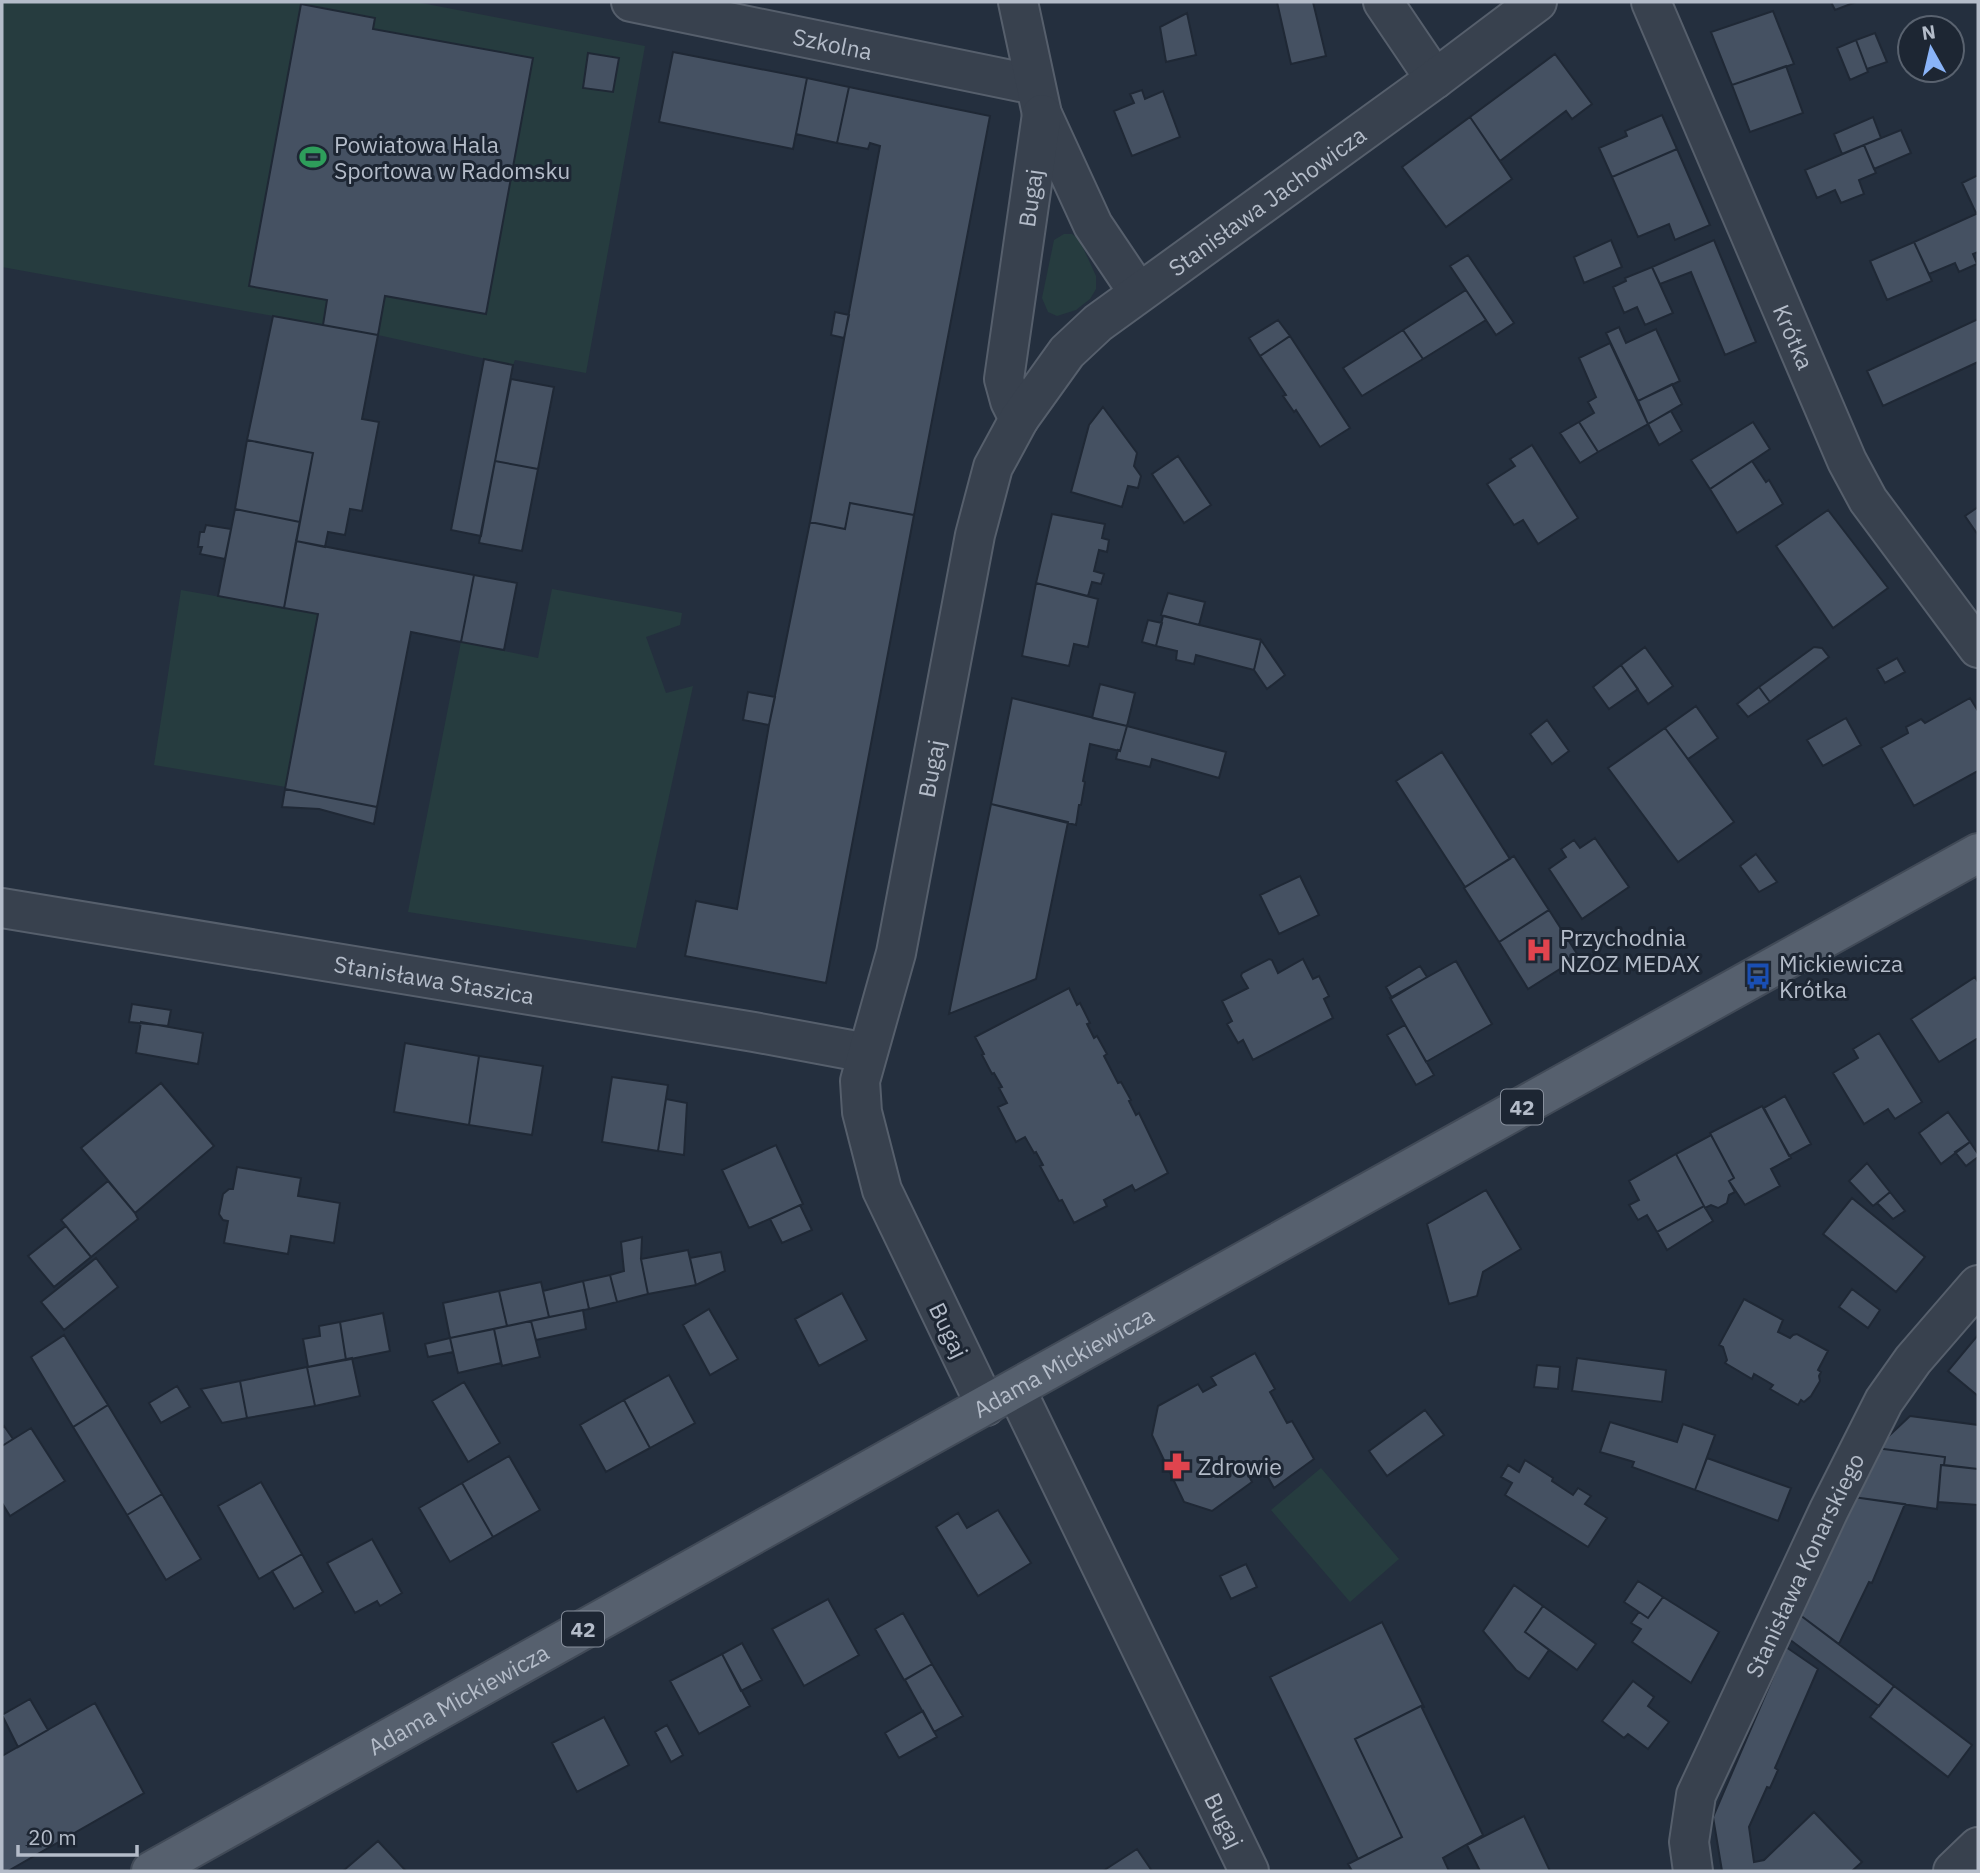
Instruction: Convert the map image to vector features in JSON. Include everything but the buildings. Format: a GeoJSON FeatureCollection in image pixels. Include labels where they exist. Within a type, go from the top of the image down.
{"type":"FeatureCollection","features":[{"type":"Feature","properties":{"kind":"main road","name":"Adama Mickiewicza"},"geometry":{"type":"LineString","coordinates":[[151,1871],[1978,853]]}},
{"type":"Feature","properties":{"kind":"street","name":"Bugaj"},"geometry":{"type":"LineString","coordinates":[[1018,2],[1039,100],[1093,225],[1138,292]]}},
{"type":"Feature","properties":{"kind":"street"},"geometry":{"type":"LineString","coordinates":[[1383,2],[1434,79]]}},
{"type":"Feature","properties":{"kind":"street","name":"Stanisława Jachowicza"},"geometry":{"type":"LineString","coordinates":[[1019,419],[1067,352],[1098,323],[1537,2]]}},
{"type":"Feature","properties":{"kind":"street","name":"Krótka"},"geometry":{"type":"LineString","coordinates":[[1651,2],[1847,461],[1868,500],[1978,648]]}},
{"type":"Feature","properties":{"kind":"street","name":"Szkolna"},"geometry":{"type":"LineString","coordinates":[[653,4],[1039,100]]}},
{"type":"Feature","properties":{"kind":"street","name":"Bugaj"},"geometry":{"type":"LineString","coordinates":[[1039,100],[1004,379],[1010,401],[1019,419],[993,467],[975,535],[896,953],[860,1080],[862,1112],[882,1190],[1001,1398],[1249,1871]]}},
{"type":"Feature","properties":{"kind":"street","name":"Stanisława Staszica"},"geometry":{"type":"LineString","coordinates":[[2,908],[867,1053]]}},
{"type":"Feature","properties":{"kind":"street","name":"Stanisława Konarskiego"},"geometry":{"type":"LineString","coordinates":[[1693,1871],[1689,1842],[1696,1795],[1829,1510],[1884,1401],[1913,1360],[1978,1285]]}},
{"type":"Feature","properties":{"kind":"street"},"geometry":{"type":"LineString","coordinates":[[1953,1871],[1978,1847]]}},
{"type":"Feature","properties":{"kind":"green space","name":"Powiatowa Hala Sportowa w Radomsku"},"geometry":{"type":"Polygon","coordinates":[[[2,2],[416,2],[645,46],[586,373],[515,360],[513,365],[378,335],[2,267],[2,2]]]}},
{"type":"Feature","properties":{"kind":"green space"},"geometry":{"type":"Polygon","coordinates":[[[1064,234],[1072,234],[1079,239],[1096,276],[1096,289],[1090,299],[1076,310],[1057,316],[1048,312],[1042,298],[1054,240],[1064,234]]]}},
{"type":"Feature","properties":{"kind":"green space"},"geometry":{"type":"Polygon","coordinates":[[[552,589],[682,613],[680,625],[646,637],[666,693],[693,686],[636,948],[408,912],[461,642],[538,658],[552,589]]]}},
{"type":"Feature","properties":{"kind":"green space"},"geometry":{"type":"Polygon","coordinates":[[[181,590],[318,614],[286,787],[154,765],[181,590]]]}},
{"type":"Feature","properties":{"kind":"green space"},"geometry":{"type":"Polygon","coordinates":[[[1321,1468],[1399,1559],[1350,1602],[1271,1510],[1321,1468]]]}},
{"type":"Feature","properties":{"kind":"place","name":"Powiatowa Hala Sportowa w Radomsku"},"geometry":{"type":"Point","coordinates":[313,157]}},
{"type":"Feature","properties":{"kind":"place","name":"Przychodnia NZOZ MEDAX"},"geometry":{"type":"Point","coordinates":[1539,950]}},
{"type":"Feature","properties":{"kind":"place","name":"Mickiewicza Krótka"},"geometry":{"type":"Point","coordinates":[1758,976]}},
{"type":"Feature","properties":{"kind":"place","name":"Zdrowie"},"geometry":{"type":"Point","coordinates":[1177,1466]}}]}
